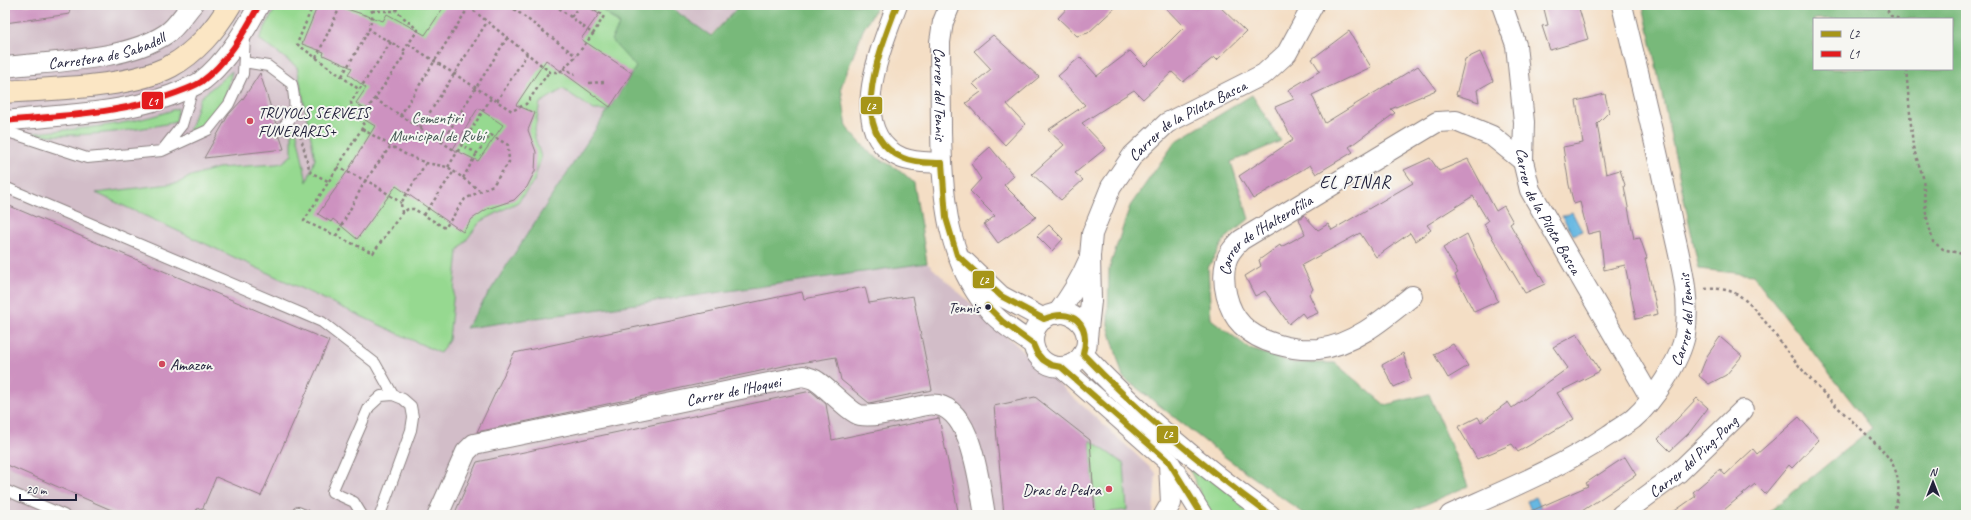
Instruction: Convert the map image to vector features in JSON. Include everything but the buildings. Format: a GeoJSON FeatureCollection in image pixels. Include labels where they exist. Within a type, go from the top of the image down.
{"type":"FeatureCollection","features":[{"type":"Feature","properties":{"kind":"main road"},"geometry":{"type":"LineString","coordinates":[[5,92],[119,82],[154,73],[170,66],[195,48],[210,33],[230,5]]}},
{"type":"Feature","properties":{"kind":"street","name":"Carretera de Sabadell"},"geometry":{"type":"LineString","coordinates":[[5,67],[100,56],[146,46],[168,33],[192,5]]}},
{"type":"Feature","properties":{"kind":"street"},"geometry":{"type":"LineString","coordinates":[[5,121],[131,107],[169,96],[203,81],[233,48],[245,31],[259,5]]}},
{"type":"Feature","properties":{"kind":"street"},"geometry":{"type":"LineString","coordinates":[[897,5],[873,81],[870,98],[870,116],[875,133],[887,148],[901,157],[917,162],[942,163]]}},
{"type":"Feature","properties":{"kind":"street","name":"Carrer del Tennis"},"geometry":{"type":"LineString","coordinates":[[950,5],[943,22],[940,42],[942,163],[946,218],[963,272],[993,314],[1033,344],[1043,361],[1053,366],[1061,367],[1169,462],[1202,515]]}},
{"type":"Feature","properties":{"kind":"street","name":"Carrer de la Pilota Basca"},"geometry":{"type":"LineString","coordinates":[[1085,346],[1091,302],[1090,256],[1092,234],[1111,187],[1132,155],[1167,123],[1264,74],[1288,53],[1313,5]]}},
{"type":"Feature","properties":{"kind":"street","name":"Carrer de la Pilota Basca"},"geometry":{"type":"LineString","coordinates":[[1502,5],[1516,44],[1524,122],[1523,161],[1530,190],[1651,399]]}},
{"type":"Feature","properties":{"kind":"street","name":"Carrer del Tennis"},"geometry":{"type":"LineString","coordinates":[[1450,515],[1563,462],[1594,445],[1632,419],[1651,399],[1671,370],[1685,336],[1687,314],[1686,291],[1666,191],[1622,5]]}},
{"type":"Feature","properties":{"kind":"street","name":"Carrer de l'Halterofília"},"geometry":{"type":"LineString","coordinates":[[1412,296],[1379,322],[1346,341],[1319,349],[1292,349],[1276,344],[1259,336],[1242,325],[1229,306],[1225,282],[1226,262],[1231,251],[1241,240],[1437,122],[1456,121],[1492,136],[1523,161]]}},
{"type":"Feature","properties":{"kind":"street"},"geometry":{"type":"LineString","coordinates":[[957,255],[972,267],[1001,296],[1051,316],[1071,316],[1077,320],[1082,325],[1085,346],[1112,386],[1184,450],[1270,515]]}},
{"type":"Feature","properties":{"kind":"street","name":"Carrer de la Pilota Basca"},"geometry":{"type":"LineString","coordinates":[[1051,316],[1070,298],[1081,278],[1090,256]]}},
{"type":"Feature","properties":{"kind":"street"},"geometry":{"type":"LineString","coordinates":[[1033,344],[1036,330],[1051,316]]}},
{"type":"Feature","properties":{"kind":"street"},"geometry":{"type":"LineString","coordinates":[[1061,367],[1070,365],[1085,346]]}},
{"type":"Feature","properties":{"kind":"street","name":"Carrer de l'Hoquei"},"geometry":{"type":"LineString","coordinates":[[438,515],[466,452],[474,444],[803,376],[815,380],[859,415],[871,415],[929,405],[946,407],[956,415],[967,435],[985,515]]}},
{"type":"Feature","properties":{"kind":"street","name":"Carrer del Ping-Pong"},"geometry":{"type":"LineString","coordinates":[[1621,515],[1678,473],[1743,410]]}},
{"type":"Feature","properties":{"kind":"street"},"geometry":{"type":"LineString","coordinates":[[1164,515],[1171,503],[1169,462]]}},
{"type":"Feature","properties":{"kind":"lane"},"geometry":{"type":"LineString","coordinates":[[5,131],[87,158],[162,151],[208,130],[229,104],[243,74],[245,31]]}},
{"type":"Feature","properties":{"kind":"lane"},"geometry":{"type":"LineString","coordinates":[[244,62],[268,66],[292,84],[296,105],[290,121],[278,131]]}},
{"type":"Feature","properties":{"kind":"lane"},"geometry":{"type":"LineString","coordinates":[[162,151],[182,125],[194,85]]}},
{"type":"Feature","properties":{"kind":"lane"},"geometry":{"type":"LineString","coordinates":[[5,187],[322,322],[375,363],[393,395]]}},
{"type":"Feature","properties":{"kind":"lane"},"geometry":{"type":"LineString","coordinates":[[362,515],[354,502],[332,492],[369,407],[381,396],[393,395],[403,399],[411,406],[413,417],[412,430],[380,515]]}},
{"type":"Feature","properties":{"kind":"lane"},"geometry":{"type":"LineString","coordinates":[[5,490],[64,515]]}},
{"type":"Feature","properties":{"kind":"path"},"geometry":{"type":"LineString","coordinates":[[313,5],[297,44],[360,90]]}},
{"type":"Feature","properties":{"kind":"path"},"geometry":{"type":"LineString","coordinates":[[316,58],[341,5]]}},
{"type":"Feature","properties":{"kind":"path"},"geometry":{"type":"LineString","coordinates":[[342,76],[369,30],[372,11],[368,5]]}},
{"type":"Feature","properties":{"kind":"path"},"geometry":{"type":"LineString","coordinates":[[396,11],[398,5]]}},
{"type":"Feature","properties":{"kind":"path"},"geometry":{"type":"LineString","coordinates":[[509,5],[576,56]]}},
{"type":"Feature","properties":{"kind":"path"},"geometry":{"type":"LineString","coordinates":[[555,5],[593,34]]}},
{"type":"Feature","properties":{"kind":"path"},"geometry":{"type":"LineString","coordinates":[[571,17],[580,5]]}},
{"type":"Feature","properties":{"kind":"path"},"geometry":{"type":"LineString","coordinates":[[400,116],[470,6],[487,22],[550,72],[560,72],[576,56],[593,34],[604,16],[590,5]]}},
{"type":"Feature","properties":{"kind":"path"},"geometry":{"type":"LineString","coordinates":[[1884,5],[1891,16],[1897,18]]}},
{"type":"Feature","properties":{"kind":"path"},"geometry":{"type":"LineString","coordinates":[[360,120],[404,56],[404,50],[418,30],[396,11],[372,11]]}},
{"type":"Feature","properties":{"kind":"path"},"geometry":{"type":"LineString","coordinates":[[420,128],[487,22]]}},
{"type":"Feature","properties":{"kind":"path"},"geometry":{"type":"LineString","coordinates":[[369,30],[404,50]]}},
{"type":"Feature","properties":{"kind":"path"},"geometry":{"type":"LineString","coordinates":[[442,142],[507,38]]}},
{"type":"Feature","properties":{"kind":"path"},"geometry":{"type":"LineString","coordinates":[[391,42],[352,102],[352,108],[364,125],[304,221],[373,253],[402,213],[408,209],[414,209],[446,228],[465,199],[479,190],[493,185],[510,162],[508,145],[491,135],[477,153],[463,178]]}},
{"type":"Feature","properties":{"kind":"path"},"geometry":{"type":"LineString","coordinates":[[408,44],[512,111],[526,104],[550,72]]}},
{"type":"Feature","properties":{"kind":"path"},"geometry":{"type":"LineString","coordinates":[[497,101],[527,54]]}},
{"type":"Feature","properties":{"kind":"path"},"geometry":{"type":"LineString","coordinates":[[563,68],[575,74]]}},
{"type":"Feature","properties":{"kind":"path"},"geometry":{"type":"LineString","coordinates":[[1906,70],[1913,146],[1923,177],[1926,214],[1933,242],[1943,249],[1966,256]]}},
{"type":"Feature","properties":{"kind":"path"},"geometry":{"type":"LineString","coordinates":[[589,83],[604,82]]}},
{"type":"Feature","properties":{"kind":"path"},"geometry":{"type":"LineString","coordinates":[[448,167],[491,98]]}},
{"type":"Feature","properties":{"kind":"path"},"geometry":{"type":"LineString","coordinates":[[375,99],[457,152]]}},
{"type":"Feature","properties":{"kind":"path"},"geometry":{"type":"LineString","coordinates":[[294,110],[310,172],[328,181]]}},
{"type":"Feature","properties":{"kind":"path"},"geometry":{"type":"LineString","coordinates":[[362,129],[390,146],[426,163],[448,167],[479,190]]}},
{"type":"Feature","properties":{"kind":"path"},"geometry":{"type":"LineString","coordinates":[[461,145],[477,153]]}},
{"type":"Feature","properties":{"kind":"path"},"geometry":{"type":"LineString","coordinates":[[336,236],[365,181],[390,146]]}},
{"type":"Feature","properties":{"kind":"path"},"geometry":{"type":"LineString","coordinates":[[402,213],[401,203],[409,187],[426,163]]}},
{"type":"Feature","properties":{"kind":"path"},"geometry":{"type":"LineString","coordinates":[[337,167],[375,185],[401,203]]}},
{"type":"Feature","properties":{"kind":"path"},"geometry":{"type":"LineString","coordinates":[[424,215],[454,171]]}},
{"type":"Feature","properties":{"kind":"path"},"geometry":{"type":"LineString","coordinates":[[1686,291],[1713,288],[1726,290],[1739,296],[1754,310],[1820,390],[1884,451],[1893,466],[1897,477],[1897,502],[1891,515]]}},
{"type":"Feature","properties":{"kind":"shaded area"},"geometry":{"type":"Polygon","coordinates":[[[5,5],[740,5],[696,50],[647,50],[467,328],[927,263],[1156,473],[1153,515],[5,515],[5,5]]]}},
{"type":"Feature","properties":{"kind":"green space","name":"Cementiri Municipal de Rubí"},"geometry":{"type":"Polygon","coordinates":[[[277,5],[596,5],[620,25],[636,67],[617,110],[594,110],[563,89],[540,103],[534,134],[541,157],[534,181],[518,202],[480,222],[458,251],[449,340],[440,353],[96,193],[178,183],[191,176],[218,168],[282,163],[292,155],[292,127],[295,124],[307,182],[315,159],[297,67],[259,39],[277,5]]]}},
{"type":"Feature","properties":{"kind":"green space"},"geometry":{"type":"Polygon","coordinates":[[[596,5],[667,5],[711,36],[740,5],[878,5],[863,30],[841,87],[847,128],[871,154],[901,171],[914,183],[927,263],[466,328],[636,67],[611,40],[620,24],[596,5]]]}},
{"type":"Feature","properties":{"kind":"green space"},"geometry":{"type":"Polygon","coordinates":[[[1643,5],[1966,5],[1966,515],[1765,515],[1872,428],[1753,275],[1699,269],[1643,5]]]}},
{"type":"Feature","properties":{"kind":"green space"},"geometry":{"type":"Polygon","coordinates":[[[232,71],[227,92],[220,108],[208,121],[189,132],[200,98],[232,71]]]}},
{"type":"Feature","properties":{"kind":"green space"},"geometry":{"type":"Polygon","coordinates":[[[1252,95],[1281,141],[1231,162],[1249,219],[1225,239],[1208,268],[1211,319],[1250,349],[1294,363],[1335,363],[1385,405],[1429,394],[1468,486],[1401,515],[1306,515],[1225,457],[1123,377],[1108,325],[1109,269],[1130,206],[1175,142],[1252,95]]]}},
{"type":"Feature","properties":{"kind":"green space"},"geometry":{"type":"Polygon","coordinates":[[[178,108],[176,122],[158,126],[82,135],[26,134],[122,123],[178,108]]]}},
{"type":"Feature","properties":{"kind":"green space","name":"Drac de Pedra"},"geometry":{"type":"Polygon","coordinates":[[[1090,440],[1124,464],[1127,510],[1095,514],[1090,440]]]}},
{"type":"Feature","properties":{"kind":"green space"},"geometry":{"type":"Polygon","coordinates":[[[1195,466],[1259,515],[1210,515],[1190,470],[1195,466]]]}},
{"type":"Feature","properties":{"kind":"water"},"geometry":{"type":"Polygon","coordinates":[[[1572,212],[1582,231],[1573,235],[1562,216],[1572,212]]]}},
{"type":"Feature","properties":{"kind":"water"},"geometry":{"type":"Polygon","coordinates":[[[1536,497],[1544,515],[1533,515],[1527,501],[1536,497]]]}},
{"type":"Feature","properties":{"kind":"transit line","name":"L1"},"geometry":{"type":"LineString","coordinates":[[5,121],[113,110],[155,100],[192,87],[201,82],[227,57],[241,37],[259,5]]}},
{"type":"Feature","properties":{"kind":"transit line","name":"L2"},"geometry":{"type":"LineString","coordinates":[[897,5],[876,65],[872,88],[871,110],[875,129],[885,146],[903,158],[917,162],[942,163]]}},
{"type":"Feature","properties":{"kind":"transit line","name":"L2"},"geometry":{"type":"LineString","coordinates":[[942,163],[946,218],[957,255],[1001,296],[1044,319],[1063,315],[1071,317],[1077,321],[1082,327],[1084,334],[1085,343],[1083,354],[1127,398],[1173,439],[1270,515]]}},
{"type":"Feature","properties":{"kind":"transit line","name":"L2"},"geometry":{"type":"LineString","coordinates":[[987,306],[1003,322],[1033,344],[1037,353],[1043,360],[1051,365],[1061,367],[1169,462],[1202,515]]}},
{"type":"Feature","properties":{"kind":"place","name":"TRUYOLS SERVEIS FUNERARIS+"},"geometry":{"type":"Point","coordinates":[250,121]}},
{"type":"Feature","properties":{"kind":"place","name":"Tennis"},"geometry":{"type":"Point","coordinates":[988,307]}},
{"type":"Feature","properties":{"kind":"place","name":"Amazon"},"geometry":{"type":"Point","coordinates":[162,364]}},
{"type":"Feature","properties":{"kind":"place","name":"Drac de Pedra"},"geometry":{"type":"Point","coordinates":[1109,489]}},
{"type":"Feature","properties":{"kind":"district","name":"EL PINAR"},"geometry":{"type":"Point","coordinates":[1355,182]}}]}
